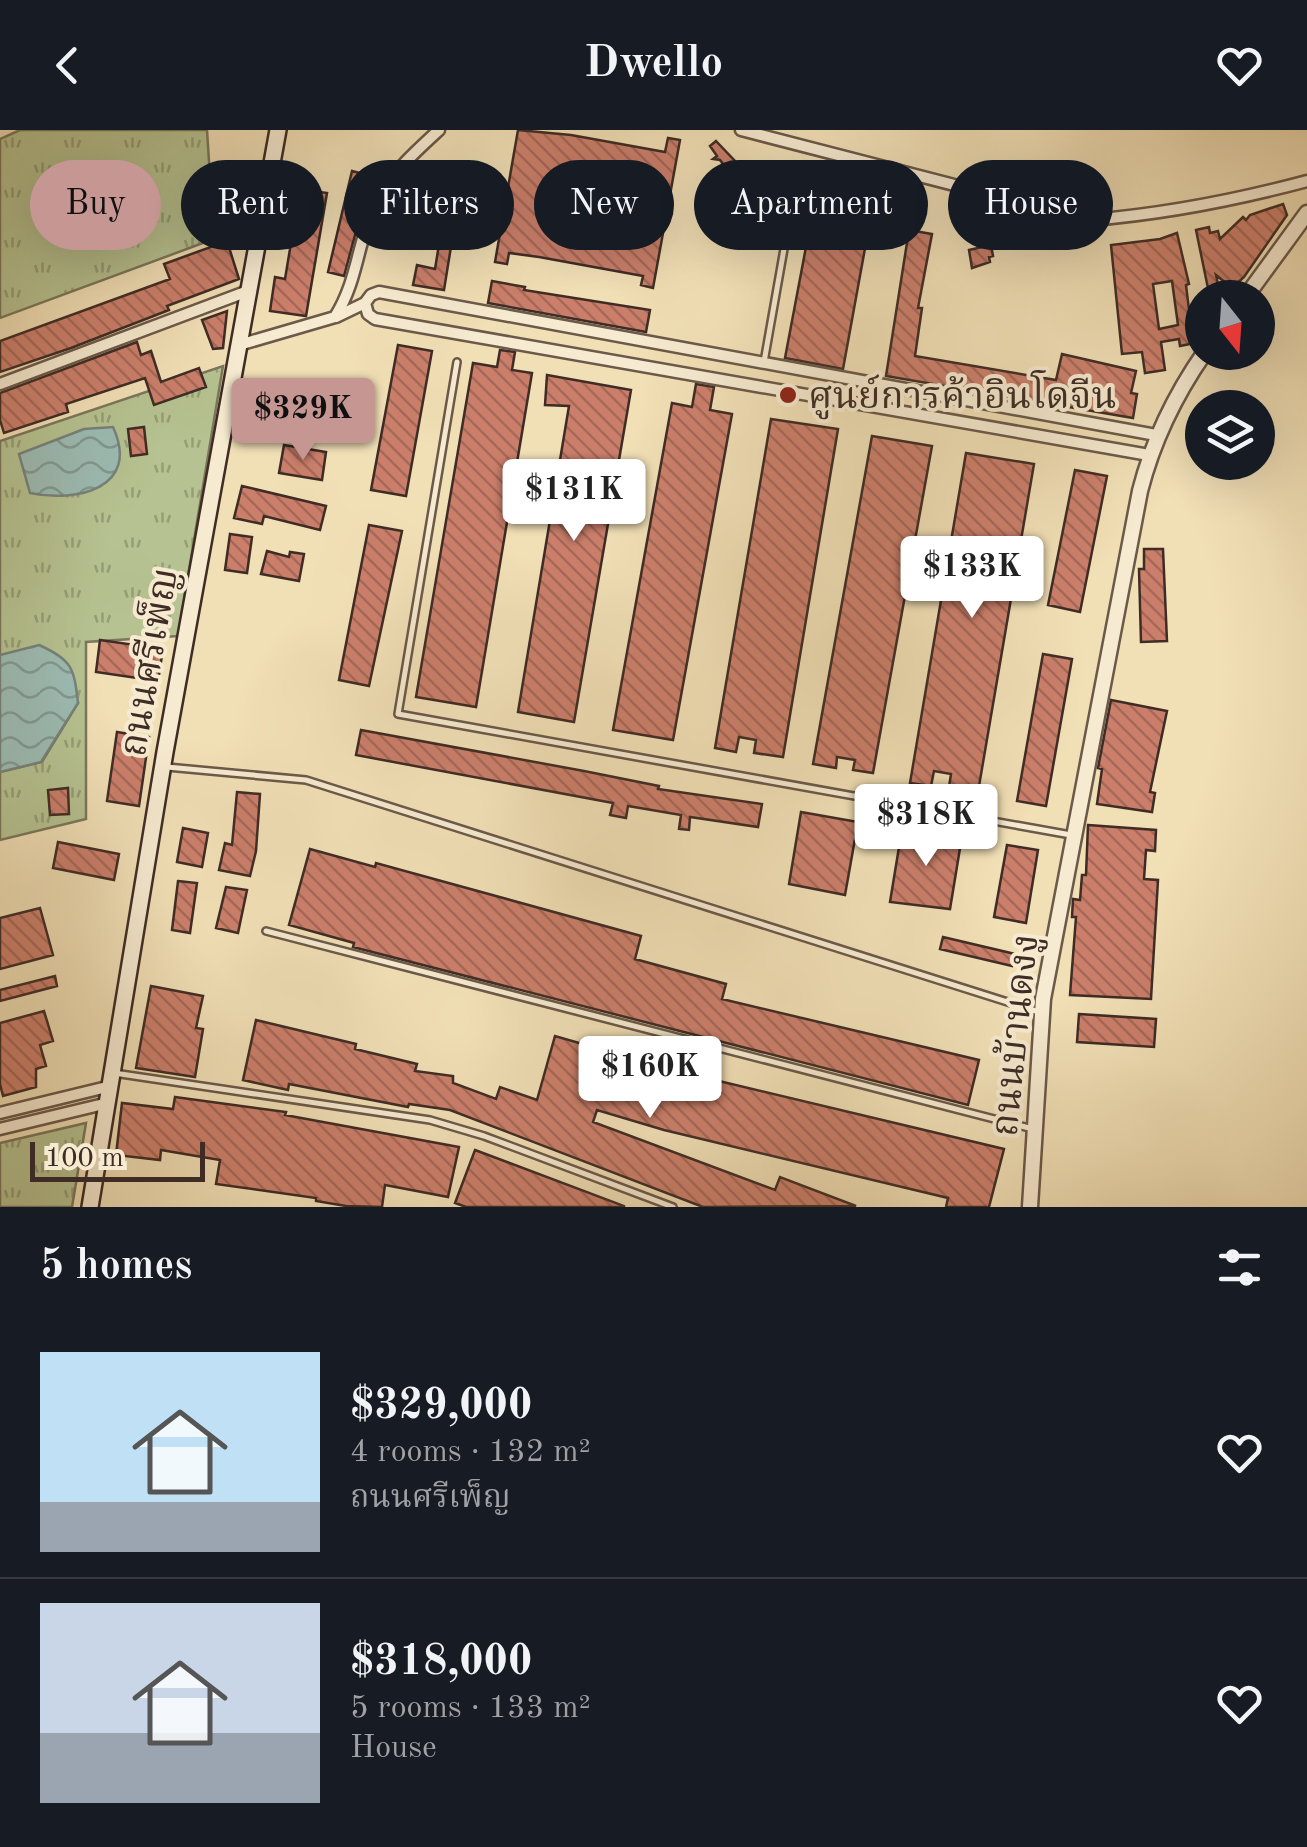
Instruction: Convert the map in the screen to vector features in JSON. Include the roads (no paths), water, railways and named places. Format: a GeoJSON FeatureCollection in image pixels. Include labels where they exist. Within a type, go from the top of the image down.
{"type":"FeatureCollection","features":[{"type":"Feature","properties":{"kind":"main road","name":"ถนนศรีเพ็ญ"},"geometry":{"type":"LineString","coordinates":[[90,1207],[162,766],[278,130]]}},
{"type":"Feature","properties":{"kind":"street"},"geometry":{"type":"LineString","coordinates":[[336,317],[350,293],[372,210],[389,180],[438,130]]}},
{"type":"Feature","properties":{"kind":"street"},"geometry":{"type":"LineString","coordinates":[[741,130],[1090,220],[1142,216],[1307,181]]}},
{"type":"Feature","properties":{"kind":"street"},"geometry":{"type":"LineString","coordinates":[[1258,280],[1307,213]]}},
{"type":"Feature","properties":{"kind":"street"},"geometry":{"type":"LineString","coordinates":[[0,384],[248,292]]}},
{"type":"Feature","properties":{"kind":"street"},"geometry":{"type":"LineString","coordinates":[[239,345],[336,317],[366,303],[378,292],[1156,436]]}},
{"type":"Feature","properties":{"kind":"street"},"geometry":{"type":"LineString","coordinates":[[366,303],[368,314],[375,319],[1149,455]]}},
{"type":"Feature","properties":{"kind":"street","name":"ถนนบ้านดงงู"},"geometry":{"type":"LineString","coordinates":[[1030,1207],[1042,1013],[1074,836],[1149,455],[1193,370]]}},
{"type":"Feature","properties":{"kind":"street"},"geometry":{"type":"LineString","coordinates":[[0,1113],[113,1079]]}},
{"type":"Feature","properties":{"kind":"street"},"geometry":{"type":"LineString","coordinates":[[0,1130],[108,1103]]}},
{"type":"Feature","properties":{"kind":"lane"},"geometry":{"type":"LineString","coordinates":[[764,363],[784,250]]}},
{"type":"Feature","properties":{"kind":"lane"},"geometry":{"type":"LineString","coordinates":[[457,362],[398,714],[1074,836]]}},
{"type":"Feature","properties":{"kind":"lane"},"geometry":{"type":"LineString","coordinates":[[162,766],[306,780],[1042,1013]]}},
{"type":"Feature","properties":{"kind":"lane"},"geometry":{"type":"LineString","coordinates":[[266,931],[1035,1130]]}},
{"type":"Feature","properties":{"kind":"lane"},"geometry":{"type":"LineString","coordinates":[[113,1079],[430,1120],[484,1136],[672,1207]]}},
{"type":"Feature","properties":{"kind":"water"},"geometry":{"type":"Polygon","coordinates":[[[113,427],[119,448],[118,464],[100,487],[67,495],[30,493],[19,454],[84,429],[113,427]]]}},
{"type":"Feature","properties":{"kind":"water"},"geometry":{"type":"Polygon","coordinates":[[[39,645],[70,667],[78,703],[41,762],[0,772],[0,655],[39,645]]]}},
{"type":"Feature","properties":{"kind":"place","name":"ศูนย์การค้าอินโดจีน"},"geometry":{"type":"Point","coordinates":[788,395]}}]}
